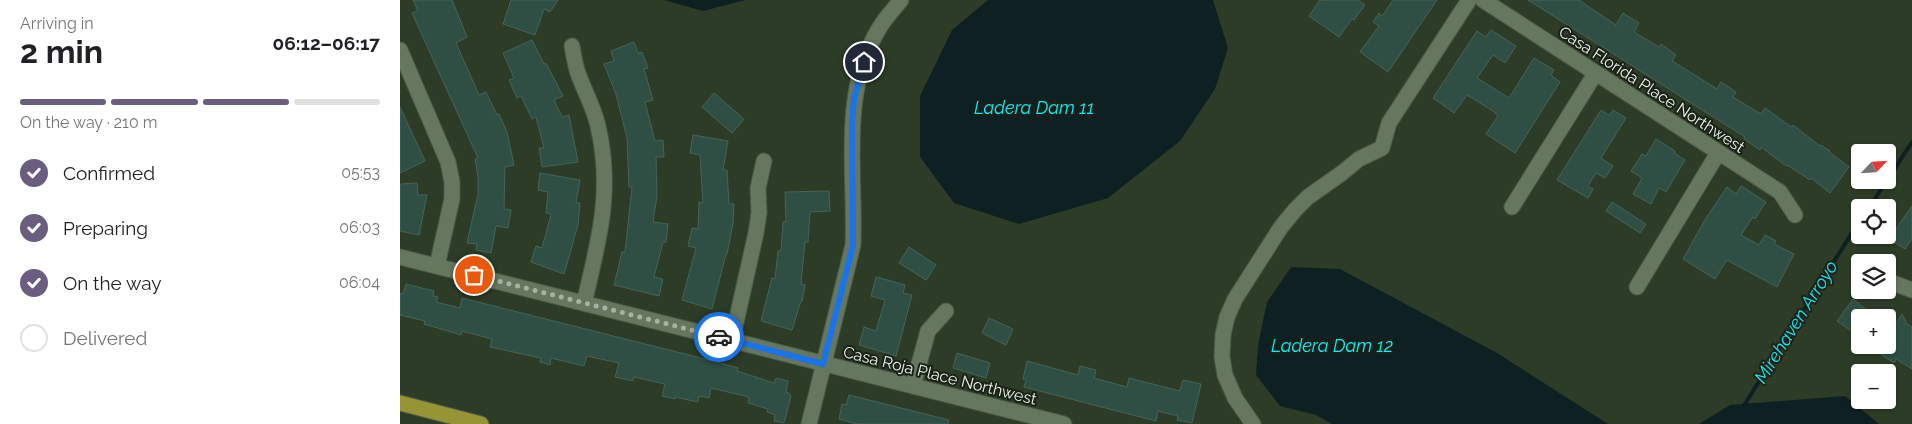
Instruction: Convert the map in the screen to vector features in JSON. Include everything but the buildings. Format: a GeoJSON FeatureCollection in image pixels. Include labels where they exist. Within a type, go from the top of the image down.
{"type":"FeatureCollection","features":[{"type":"Feature","properties":{"kind":"main road"},"geometry":{"type":"LineString","coordinates":[[400,403],[481,424]]}},
{"type":"Feature","properties":{"kind":"street"},"geometry":{"type":"LineString","coordinates":[[809,424],[853,245],[854,216],[851,150],[854,99],[868,50],[880,27],[901,0]]}},
{"type":"Feature","properties":{"kind":"street"},"geometry":{"type":"LineString","coordinates":[[1253,424],[1235,398],[1225,375],[1222,357],[1225,326],[1235,298],[1281,227],[1295,210],[1308,197],[1359,159],[1382,148],[1389,123],[1470,0]]}},
{"type":"Feature","properties":{"kind":"street","name":"Casa Florida Place Northwest"},"geometry":{"type":"LineString","coordinates":[[1482,0],[1780,192],[1795,215]]}},
{"type":"Feature","properties":{"kind":"street"},"geometry":{"type":"LineString","coordinates":[[572,46],[578,74],[589,99],[597,125],[603,159],[605,194],[602,228],[584,303]]}},
{"type":"Feature","properties":{"kind":"street"},"geometry":{"type":"LineString","coordinates":[[400,50],[445,155],[452,182],[452,199],[437,266]]}},
{"type":"Feature","properties":{"kind":"street"},"geometry":{"type":"LineString","coordinates":[[1512,207],[1595,74]]}},
{"type":"Feature","properties":{"kind":"street"},"geometry":{"type":"LineString","coordinates":[[1637,288],[1718,153]]}},
{"type":"Feature","properties":{"kind":"street"},"geometry":{"type":"LineString","coordinates":[[732,340],[756,232],[759,213],[758,188],[764,161]]}},
{"type":"Feature","properties":{"kind":"street","name":"Casa Roja Place Northwest"},"geometry":{"type":"LineString","coordinates":[[400,257],[1064,424]]}},
{"type":"Feature","properties":{"kind":"street"},"geometry":{"type":"LineString","coordinates":[[1896,284],[1912,290]]}},
{"type":"Feature","properties":{"kind":"street"},"geometry":{"type":"LineString","coordinates":[[913,386],[928,331],[946,311]]}},
{"type":"Feature","properties":{"kind":"water"},"geometry":{"type":"Polygon","coordinates":[[[664,0],[745,0],[703,11],[664,0]]]}},
{"type":"Feature","properties":{"kind":"water","name":"Ladera Dam 11"},"geometry":{"type":"Polygon","coordinates":[[[988,0],[1213,0],[1228,48],[1215,89],[1180,141],[1108,198],[1019,224],[954,203],[920,157],[920,96],[952,30],[988,0]]]}},
{"type":"Feature","properties":{"kind":"water","name":"Ladera Dam 12"},"geometry":{"type":"Polygon","coordinates":[[[1291,267],[1340,269],[1497,353],[1608,424],[1332,424],[1316,415],[1280,406],[1256,375],[1258,345],[1267,302],[1291,267]]]}},
{"type":"Feature","properties":{"kind":"water"},"geometry":{"type":"Polygon","coordinates":[[[1845,396],[1851,401],[1851,409],[1861,409],[1879,424],[1699,424],[1730,405],[1845,396]]]}},
{"type":"Feature","properties":{"kind":"waterway","name":"Mirehaven Arroyo"},"geometry":{"type":"LineString","coordinates":[[1896,167],[1912,142]]}},
{"type":"Feature","properties":{"kind":"waterway","name":"Mirehaven Arroyo"},"geometry":{"type":"LineString","coordinates":[[1875,199],[1881,189]]}},
{"type":"Feature","properties":{"kind":"waterway","name":"Mirehaven Arroyo"},"geometry":{"type":"LineString","coordinates":[[1743,407],[1851,234]]}},
{"type":"Feature","properties":{"kind":"way so far"},"geometry":{"type":"LineString","coordinates":[[474,275],[719,337]]}},
{"type":"Feature","properties":{"kind":"route"},"geometry":{"type":"LineString","coordinates":[[719,337],[823,364],[853,245],[852,123],[854,99],[864,62]]}}]}
